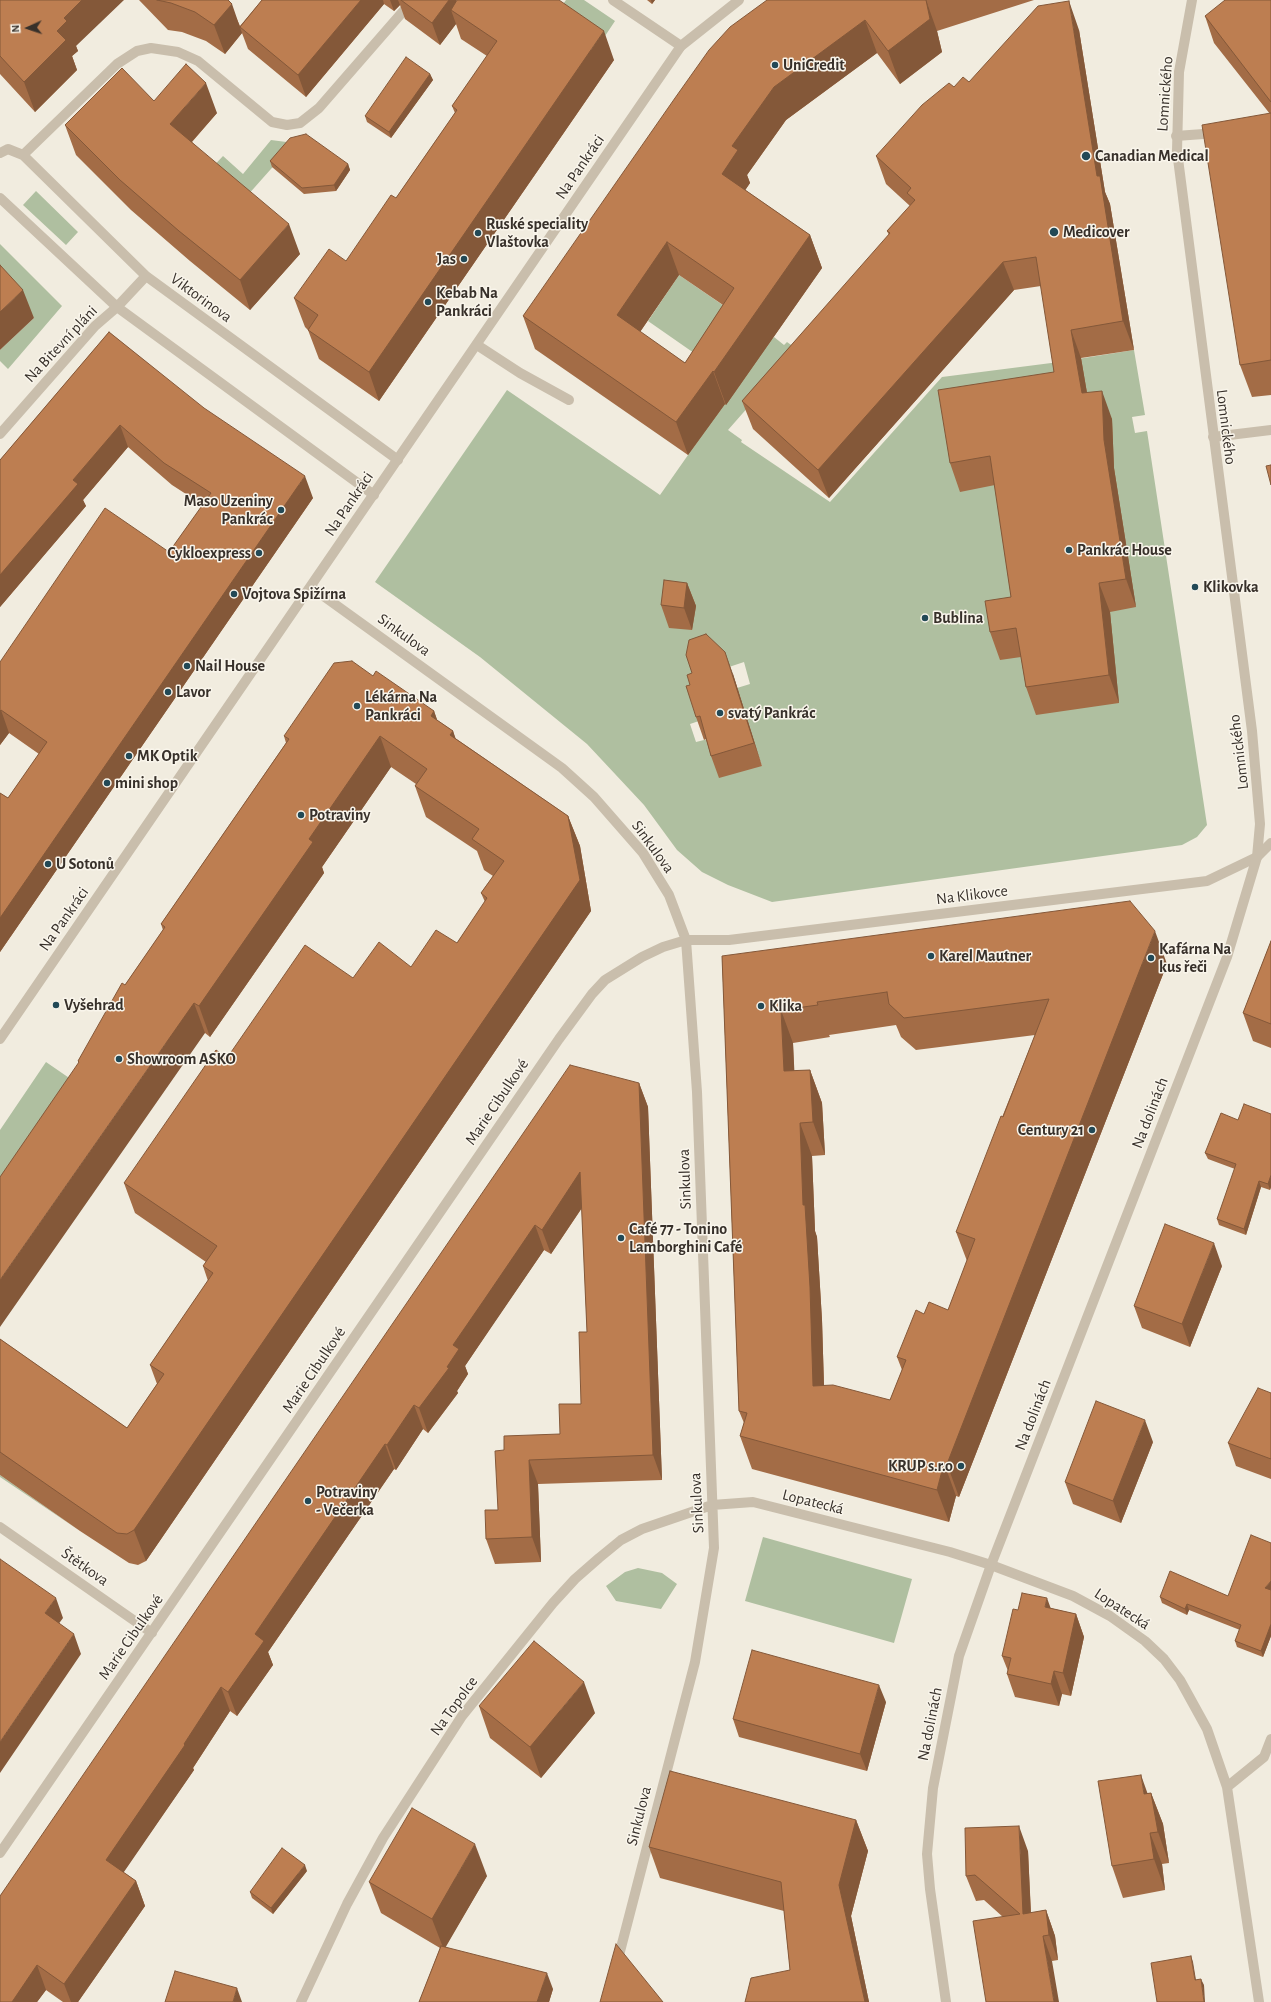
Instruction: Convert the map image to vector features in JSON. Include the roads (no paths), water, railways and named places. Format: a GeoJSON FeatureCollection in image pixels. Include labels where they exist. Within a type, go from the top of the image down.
{"type":"FeatureCollection","features":[{"type":"Feature","properties":{"kind":"street"},"geometry":{"type":"LineString","coordinates":[[0,153],[8,149],[23,155],[117,64],[137,51],[151,48],[178,52],[198,60],[272,122],[287,125],[300,123],[319,108],[413,0]]}},
{"type":"Feature","properties":{"kind":"street"},"geometry":{"type":"LineString","coordinates":[[613,0],[681,46]]}},
{"type":"Feature","properties":{"kind":"street","name":"Na Pankráci"},"geometry":{"type":"LineString","coordinates":[[0,1039],[681,46],[739,0]]}},
{"type":"Feature","properties":{"kind":"street","name":"Lomnického"},"geometry":{"type":"LineString","coordinates":[[1192,0],[1179,72],[1176,136],[1212,437],[1258,785],[1260,824],[1257,857]]}},
{"type":"Feature","properties":{"kind":"street"},"geometry":{"type":"LineString","coordinates":[[1176,136],[1227,132]]}},
{"type":"Feature","properties":{"kind":"street","name":"Viktorinova"},"geometry":{"type":"LineString","coordinates":[[23,155],[146,276],[398,460]]}},
{"type":"Feature","properties":{"kind":"street"},"geometry":{"type":"LineString","coordinates":[[0,198],[117,307],[374,495]]}},
{"type":"Feature","properties":{"kind":"street","name":"Na Bitevní pláni"},"geometry":{"type":"LineString","coordinates":[[0,434],[95,326],[117,307],[146,276]]}},
{"type":"Feature","properties":{"kind":"street"},"geometry":{"type":"LineString","coordinates":[[476,345],[520,373],[569,400]]}},
{"type":"Feature","properties":{"kind":"street"},"geometry":{"type":"LineString","coordinates":[[1212,437],[1271,430]]}},
{"type":"Feature","properties":{"kind":"street","name":"Sinkulova"},"geometry":{"type":"LineString","coordinates":[[311,587],[562,768],[594,797],[643,853],[669,895],[686,940],[697,1092],[714,1548],[694,1662],[615,1971]]}},
{"type":"Feature","properties":{"kind":"street"},"geometry":{"type":"LineString","coordinates":[[1257,857],[1271,843]]}},
{"type":"Feature","properties":{"kind":"street","name":"Na Klikovce"},"geometry":{"type":"LineString","coordinates":[[686,940],[729,940],[1207,881],[1257,857]]}},
{"type":"Feature","properties":{"kind":"street","name":"Na dolinách"},"geometry":{"type":"LineString","coordinates":[[946,2002],[930,1889],[927,1854],[933,1788],[959,1656],[991,1565],[1226,957],[1257,857]]}},
{"type":"Feature","properties":{"kind":"street","name":"Marie Cibulkové"},"geometry":{"type":"LineString","coordinates":[[0,1853],[546,1058],[592,994],[605,980],[642,957],[663,947],[686,940]]}},
{"type":"Feature","properties":{"kind":"street","name":"Lopatecká"},"geometry":{"type":"LineString","coordinates":[[712,1505],[753,1502],[950,1552],[991,1565],[1080,1599],[1110,1616],[1145,1641],[1164,1659],[1180,1680],[1207,1729],[1227,1787],[1259,2002]]}},
{"type":"Feature","properties":{"kind":"street","name":"Na Topolce"},"geometry":{"type":"LineString","coordinates":[[301,2002],[347,1904],[383,1838],[462,1716],[553,1603],[575,1579],[621,1540],[665,1520],[712,1505]]}},
{"type":"Feature","properties":{"kind":"street","name":"Štětkova"},"geometry":{"type":"LineString","coordinates":[[0,1527],[152,1632]]}},
{"type":"Feature","properties":{"kind":"street"},"geometry":{"type":"LineString","coordinates":[[1227,1787],[1264,1757],[1271,1739]]}},
{"type":"Feature","properties":{"kind":"place","name":"UniCredit"},"geometry":{"type":"Point","coordinates":[775,65]}},
{"type":"Feature","properties":{"kind":"place","name":"Canadian Medical"},"geometry":{"type":"Point","coordinates":[1086,156]}},
{"type":"Feature","properties":{"kind":"place","name":"Medicover"},"geometry":{"type":"Point","coordinates":[1054,232]}},
{"type":"Feature","properties":{"kind":"place","name":"Ruské speciality Vlaštovka"},"geometry":{"type":"Point","coordinates":[478,233]}},
{"type":"Feature","properties":{"kind":"place","name":"Jas"},"geometry":{"type":"Point","coordinates":[464,259]}},
{"type":"Feature","properties":{"kind":"place","name":"Kebab Na Pankráci"},"geometry":{"type":"Point","coordinates":[428,302]}},
{"type":"Feature","properties":{"kind":"place","name":"Maso Uzeniny Pankrác"},"geometry":{"type":"Point","coordinates":[281,510]}},
{"type":"Feature","properties":{"kind":"place","name":"Pankrác House"},"geometry":{"type":"Point","coordinates":[1069,550]}},
{"type":"Feature","properties":{"kind":"place","name":"Cykloexpress"},"geometry":{"type":"Point","coordinates":[259,553]}},
{"type":"Feature","properties":{"kind":"place","name":"Klikovka"},"geometry":{"type":"Point","coordinates":[1195,587]}},
{"type":"Feature","properties":{"kind":"place","name":"Vojtova Spižírna"},"geometry":{"type":"Point","coordinates":[234,594]}},
{"type":"Feature","properties":{"kind":"place","name":"Bublina"},"geometry":{"type":"Point","coordinates":[925,618]}},
{"type":"Feature","properties":{"kind":"place","name":"Nail House"},"geometry":{"type":"Point","coordinates":[187,666]}},
{"type":"Feature","properties":{"kind":"place","name":"Lavor"},"geometry":{"type":"Point","coordinates":[168,692]}},
{"type":"Feature","properties":{"kind":"place","name":"Lékárna Na Pankráci"},"geometry":{"type":"Point","coordinates":[357,706]}},
{"type":"Feature","properties":{"kind":"place","name":"svatý Pankrác"},"geometry":{"type":"Point","coordinates":[720,713]}},
{"type":"Feature","properties":{"kind":"place","name":"MK Optik"},"geometry":{"type":"Point","coordinates":[129,756]}},
{"type":"Feature","properties":{"kind":"place","name":"mini shop"},"geometry":{"type":"Point","coordinates":[107,783]}},
{"type":"Feature","properties":{"kind":"place","name":"Potraviny"},"geometry":{"type":"Point","coordinates":[301,815]}},
{"type":"Feature","properties":{"kind":"place","name":"U Sotonů"},"geometry":{"type":"Point","coordinates":[48,864]}},
{"type":"Feature","properties":{"kind":"place","name":"Karel Mautner"},"geometry":{"type":"Point","coordinates":[931,956]}},
{"type":"Feature","properties":{"kind":"place","name":"Kafárna Na kus řeči"},"geometry":{"type":"Point","coordinates":[1151,958]}},
{"type":"Feature","properties":{"kind":"place","name":"Vyšehrad"},"geometry":{"type":"Point","coordinates":[56,1005]}},
{"type":"Feature","properties":{"kind":"place","name":"Klika"},"geometry":{"type":"Point","coordinates":[761,1006]}},
{"type":"Feature","properties":{"kind":"place","name":"Showroom ASKO"},"geometry":{"type":"Point","coordinates":[119,1059]}},
{"type":"Feature","properties":{"kind":"place","name":"Century 21"},"geometry":{"type":"Point","coordinates":[1092,1130]}},
{"type":"Feature","properties":{"kind":"place","name":"Café 77 - Tonino Lamborghini Café"},"geometry":{"type":"Point","coordinates":[621,1238]}},
{"type":"Feature","properties":{"kind":"place","name":"KRUP s.r.o"},"geometry":{"type":"Point","coordinates":[961,1466]}},
{"type":"Feature","properties":{"kind":"place","name":"Potraviny - Večerka"},"geometry":{"type":"Point","coordinates":[308,1501]}}]}
